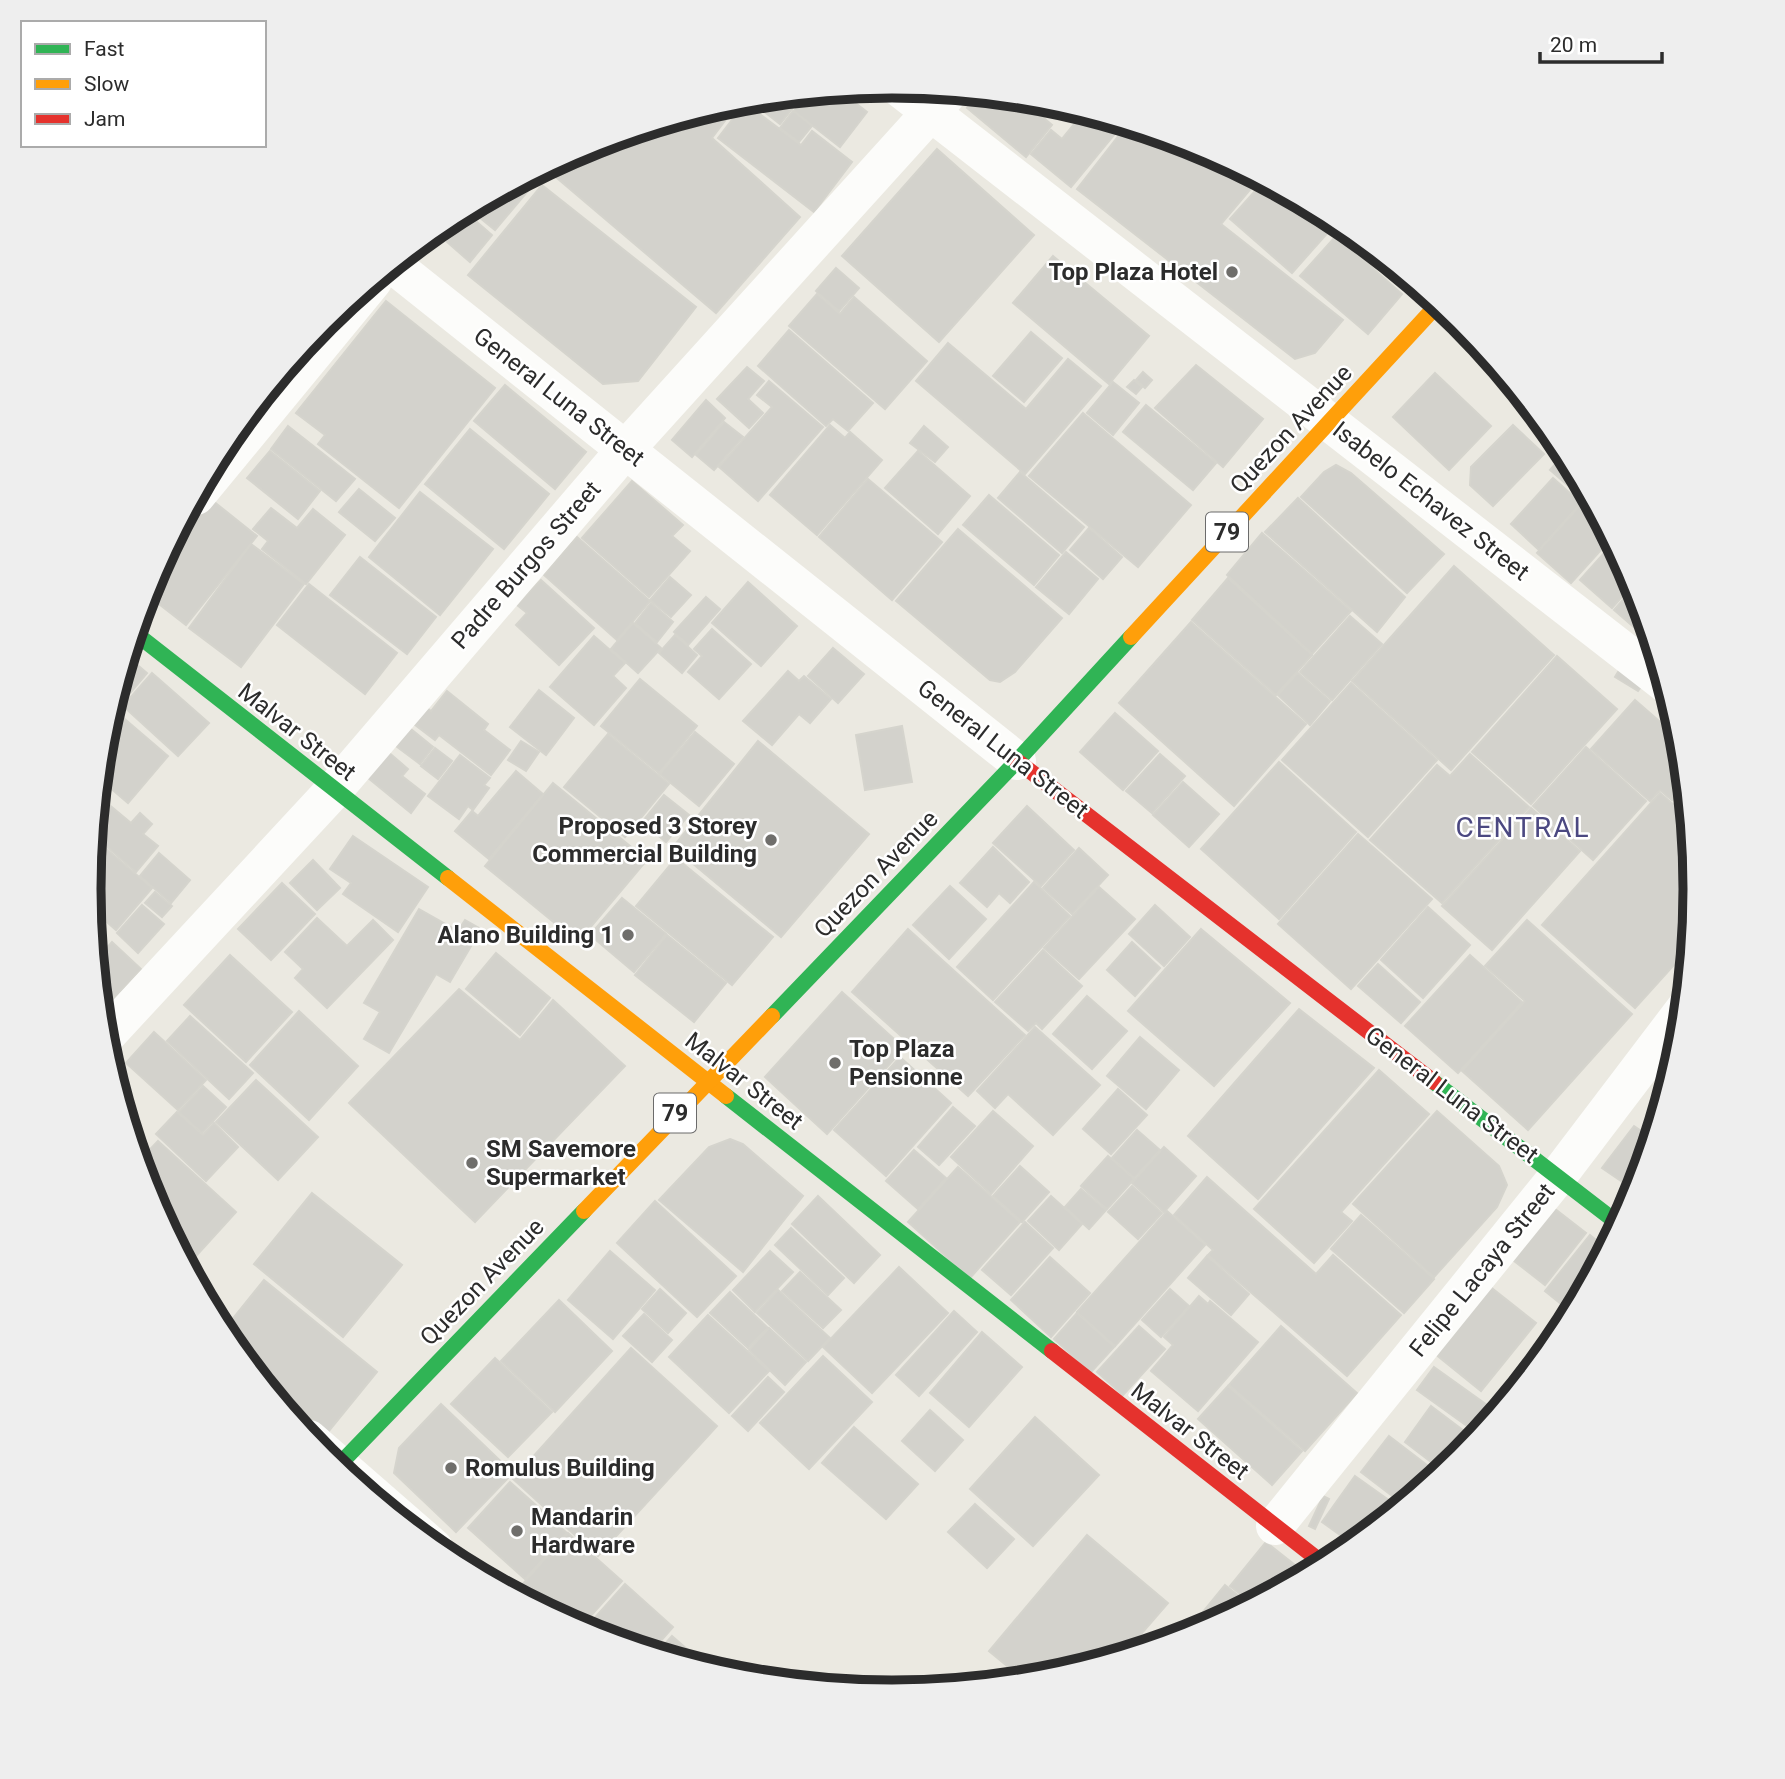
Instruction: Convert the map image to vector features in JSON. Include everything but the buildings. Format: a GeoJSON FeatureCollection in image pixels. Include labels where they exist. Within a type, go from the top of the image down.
{"type":"FeatureCollection","features":[{"type":"Feature","properties":{"kind":"street","name":"Isabelo Echavez Street"},"geometry":{"type":"LineString","coordinates":[[940,102],[1328,422],[1654,675]]}},
{"type":"Feature","properties":{"kind":"street","name":"Padre Burgos Street"},"geometry":{"type":"LineString","coordinates":[[114,1029],[334,790],[625,450],[940,102]]}},
{"type":"Feature","properties":{"kind":"street","name":"General Luna Street"},"geometry":{"type":"LineString","coordinates":[[400,271],[1017,761],[1612,1219]]}},
{"type":"Feature","properties":{"kind":"street","name":"Quezon Avenue"},"geometry":{"type":"LineString","coordinates":[[344,1459],[1017,761],[1432,311]]}},
{"type":"Feature","properties":{"kind":"street"},"geometry":{"type":"LineString","coordinates":[[235,448],[330,333]]}},
{"type":"Feature","properties":{"kind":"street","name":"Malvar Street"},"geometry":{"type":"LineString","coordinates":[[142,638],[1316,1558]]}},
{"type":"Feature","properties":{"kind":"street","name":"Felipe Lacaya Street"},"geometry":{"type":"LineString","coordinates":[[1275,1526],[1558,1176],[1672,1026]]}},
{"type":"Feature","properties":{"kind":"traffic: fast"},"geometry":{"type":"LineString","coordinates":[[772,1016],[1017,761],[1131,637]]}},
{"type":"Feature","properties":{"kind":"traffic: fast"},"geometry":{"type":"LineString","coordinates":[[142,638],[448,878]]}},
{"type":"Feature","properties":{"kind":"traffic: fast"},"geometry":{"type":"LineString","coordinates":[[1434,1082],[1612,1219]]}},
{"type":"Feature","properties":{"kind":"traffic: fast"},"geometry":{"type":"LineString","coordinates":[[726,1096],[1052,1351]]}},
{"type":"Feature","properties":{"kind":"traffic: fast"},"geometry":{"type":"LineString","coordinates":[[344,1460],[584,1211]]}},
{"type":"Feature","properties":{"kind":"traffic: slow"},"geometry":{"type":"LineString","coordinates":[[1131,637],[1432,311]]}},
{"type":"Feature","properties":{"kind":"traffic: slow"},"geometry":{"type":"LineString","coordinates":[[448,878],[726,1096]]}},
{"type":"Feature","properties":{"kind":"traffic: slow"},"geometry":{"type":"LineString","coordinates":[[584,1211],[772,1016]]}},
{"type":"Feature","properties":{"kind":"traffic: jam"},"geometry":{"type":"LineString","coordinates":[[1017,761],[1434,1082]]}},
{"type":"Feature","properties":{"kind":"traffic: jam"},"geometry":{"type":"LineString","coordinates":[[1052,1351],[1316,1558]]}},
{"type":"Feature","properties":{"kind":"place","name":"Top Plaza Hotel"},"geometry":{"type":"Point","coordinates":[1232,272]}},
{"type":"Feature","properties":{"kind":"place","name":"Proposed 3 Storey Commercial Building"},"geometry":{"type":"Point","coordinates":[771,840]}},
{"type":"Feature","properties":{"kind":"place","name":"Alano Building 1"},"geometry":{"type":"Point","coordinates":[628,935]}},
{"type":"Feature","properties":{"kind":"place","name":"Top Plaza Pensionne"},"geometry":{"type":"Point","coordinates":[835,1063]}},
{"type":"Feature","properties":{"kind":"place","name":"SM Savemore Supermarket"},"geometry":{"type":"Point","coordinates":[472,1163]}},
{"type":"Feature","properties":{"kind":"place","name":"Romulus Building"},"geometry":{"type":"Point","coordinates":[451,1468]}},
{"type":"Feature","properties":{"kind":"place","name":"Mandarin Hardware"},"geometry":{"type":"Point","coordinates":[517,1531]}},
{"type":"Feature","properties":{"kind":"district","name":"CENTRAL"},"geometry":{"type":"Point","coordinates":[1523,827]}}]}
